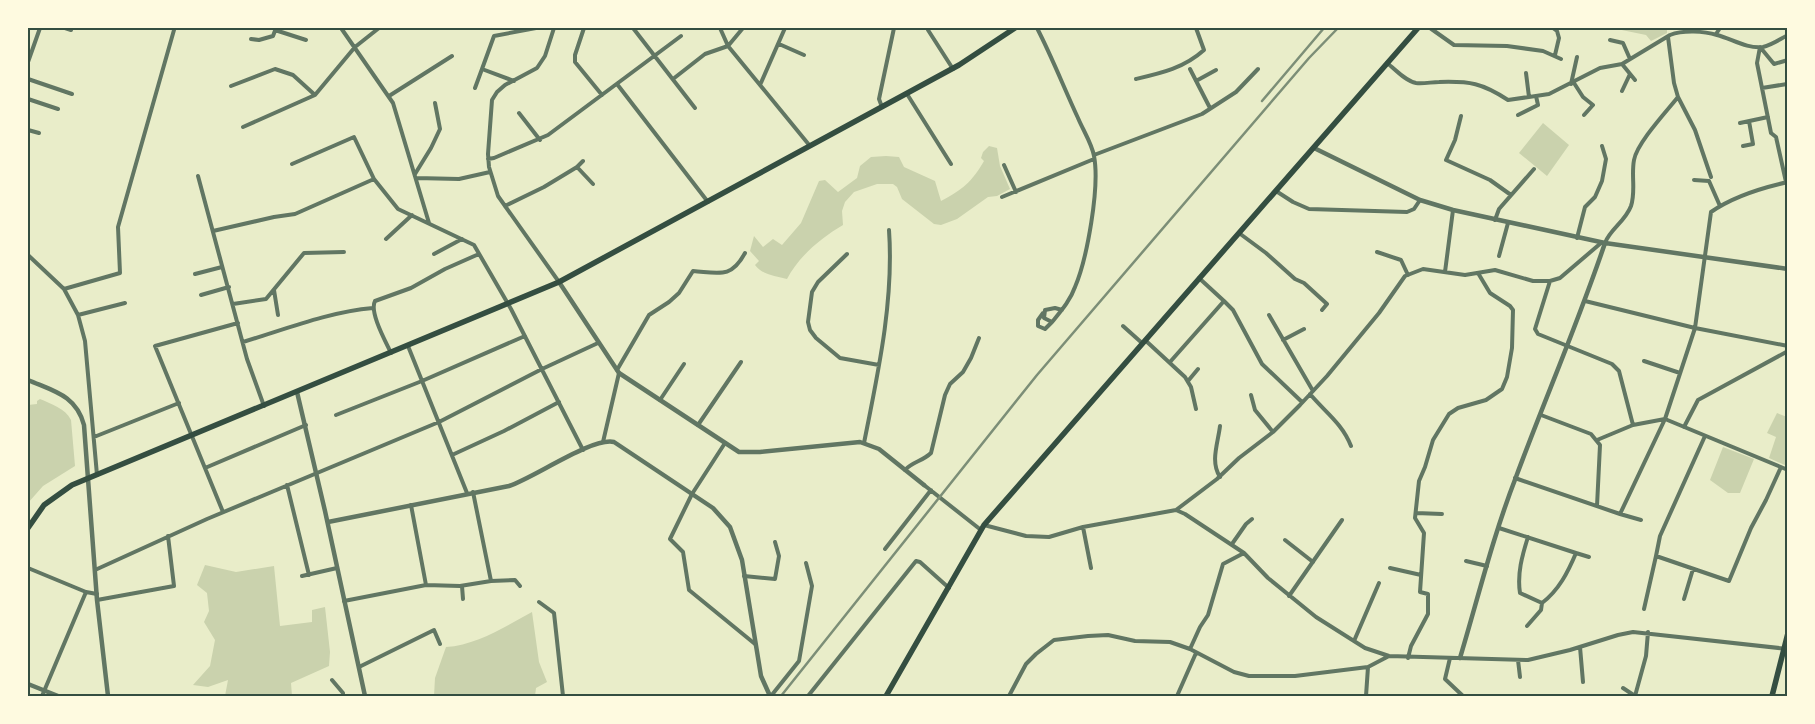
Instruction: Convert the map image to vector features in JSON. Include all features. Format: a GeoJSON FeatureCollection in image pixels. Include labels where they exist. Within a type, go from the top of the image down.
{"type":"FeatureCollection","features":[{"type":"Feature","properties":{"kind":"main road"},"geometry":{"type":"LineString","coordinates":[[28,528],[44,505],[57,494],[88,478],[559,282],[953,69],[1015,28]]}},
{"type":"Feature","properties":{"kind":"main road"},"geometry":{"type":"LineString","coordinates":[[886,696],[983,528],[1143,341],[1418,28]]}},
{"type":"Feature","properties":{"kind":"main road"},"geometry":{"type":"LineString","coordinates":[[1772,696],[1786,649],[1788,633]]}},
{"type":"Feature","properties":{"kind":"street"},"geometry":{"type":"LineString","coordinates":[[28,62],[40,28]]}},
{"type":"Feature","properties":{"kind":"street"},"geometry":{"type":"LineString","coordinates":[[65,28],[71,30]]}},
{"type":"Feature","properties":{"kind":"street"},"geometry":{"type":"LineString","coordinates":[[341,28],[389,96],[396,110],[429,223]]}},
{"type":"Feature","properties":{"kind":"street"},"geometry":{"type":"LineString","coordinates":[[243,127],[315,95],[355,47],[379,28]]}},
{"type":"Feature","properties":{"kind":"street"},"geometry":{"type":"LineString","coordinates":[[475,88],[494,36],[536,28]]}},
{"type":"Feature","properties":{"kind":"street"},"geometry":{"type":"LineString","coordinates":[[554,28],[542,61],[537,68],[497,92],[492,100],[488,159],[490,172],[498,196],[559,282],[618,371],[739,452],[855,442],[864,443],[879,449],[983,528],[1048,538],[1083,527],[1176,510],[1220,477],[1239,458],[1273,432],[1312,392],[1379,312],[1405,276],[1422,269],[1465,275],[1495,270],[1533,281],[1550,281],[1560,278],[1603,243]]}},
{"type":"Feature","properties":{"kind":"street"},"geometry":{"type":"LineString","coordinates":[[584,28],[575,55],[575,62],[602,95]]}},
{"type":"Feature","properties":{"kind":"street"},"geometry":{"type":"LineString","coordinates":[[633,28],[695,108]]}},
{"type":"Feature","properties":{"kind":"street"},"geometry":{"type":"LineString","coordinates":[[720,28],[728,46],[810,146]]}},
{"type":"Feature","properties":{"kind":"street"},"geometry":{"type":"LineString","coordinates":[[673,80],[705,54],[728,46],[743,28]]}},
{"type":"Feature","properties":{"kind":"street"},"geometry":{"type":"LineString","coordinates":[[760,85],[785,28]]}},
{"type":"Feature","properties":{"kind":"street"},"geometry":{"type":"LineString","coordinates":[[882,107],[878,100],[894,28]]}},
{"type":"Feature","properties":{"kind":"street"},"geometry":{"type":"LineString","coordinates":[[1037,28],[1094,157],[1096,179],[1085,251],[1076,287],[1062,310],[1052,322],[1045,329],[1038,326],[1038,320],[1046,310],[1056,308],[1062,310]]}},
{"type":"Feature","properties":{"kind":"street"},"geometry":{"type":"LineString","coordinates":[[1136,79],[1170,71],[1195,58],[1204,50],[1196,28]]}},
{"type":"Feature","properties":{"kind":"street"},"geometry":{"type":"LineString","coordinates":[[1430,28],[1454,45],[1507,46],[1544,51],[1561,59]]}},
{"type":"Feature","properties":{"kind":"street"},"geometry":{"type":"LineString","coordinates":[[1552,28],[1557,31],[1559,38],[1555,55]]}},
{"type":"Feature","properties":{"kind":"street"},"geometry":{"type":"LineString","coordinates":[[1716,34],[1720,28]]}},
{"type":"Feature","properties":{"kind":"street"},"geometry":{"type":"LineString","coordinates":[[251,39],[259,40],[273,36],[276,29],[306,40]]}},
{"type":"Feature","properties":{"kind":"street"},"geometry":{"type":"LineString","coordinates":[[64,289],[120,273],[118,227],[174,30]]}},
{"type":"Feature","properties":{"kind":"street"},"geometry":{"type":"LineString","coordinates":[[928,30],[953,69]]}},
{"type":"Feature","properties":{"kind":"street"},"geometry":{"type":"LineString","coordinates":[[1387,63],[1406,78],[1415,82],[1462,81],[1479,84],[1508,100],[1549,94],[1600,68],[1622,64],[1679,32],[1716,34],[1743,44],[1760,47],[1771,44],[1788,34]]}},
{"type":"Feature","properties":{"kind":"street"},"geometry":{"type":"LineString","coordinates":[[488,159],[540,140],[548,135],[681,36]]}},
{"type":"Feature","properties":{"kind":"street"},"geometry":{"type":"LineString","coordinates":[[1668,37],[1674,83],[1678,97],[1695,130],[1711,177]]}},
{"type":"Feature","properties":{"kind":"street"},"geometry":{"type":"LineString","coordinates":[[1610,40],[1624,43],[1630,59]]}},
{"type":"Feature","properties":{"kind":"street"},"geometry":{"type":"LineString","coordinates":[[779,44],[804,55]]}},
{"type":"Feature","properties":{"kind":"street"},"geometry":{"type":"LineString","coordinates":[[1760,47],[1774,64],[1788,60]]}},
{"type":"Feature","properties":{"kind":"street"},"geometry":{"type":"LineString","coordinates":[[1620,514],[1666,419],[1695,328],[1711,212],[1757,189],[1787,182],[1776,137],[1771,133],[1757,63],[1760,47]]}},
{"type":"Feature","properties":{"kind":"street"},"geometry":{"type":"LineString","coordinates":[[389,96],[452,56]]}},
{"type":"Feature","properties":{"kind":"street"},"geometry":{"type":"LineString","coordinates":[[1577,57],[1572,83],[1583,97],[1593,105],[1584,115]]}},
{"type":"Feature","properties":{"kind":"street"},"geometry":{"type":"LineString","coordinates":[[1622,64],[1635,80]]}},
{"type":"Feature","properties":{"kind":"street"},"geometry":{"type":"LineString","coordinates":[[231,86],[275,69],[293,75],[315,95]]}},
{"type":"Feature","properties":{"kind":"street"},"geometry":{"type":"LineString","coordinates":[[482,69],[514,81]]}},
{"type":"Feature","properties":{"kind":"street"},"geometry":{"type":"LineString","coordinates":[[1190,69],[1210,108]]}},
{"type":"Feature","properties":{"kind":"street"},"geometry":{"type":"LineString","coordinates":[[1002,197],[1094,157],[1202,114],[1236,92],[1258,69]]}},
{"type":"Feature","properties":{"kind":"street"},"geometry":{"type":"LineString","coordinates":[[1196,81],[1216,70]]}},
{"type":"Feature","properties":{"kind":"street"},"geometry":{"type":"LineString","coordinates":[[1526,73],[1529,97]]}},
{"type":"Feature","properties":{"kind":"street"},"geometry":{"type":"LineString","coordinates":[[1622,91],[1630,74]]}},
{"type":"Feature","properties":{"kind":"street"},"geometry":{"type":"LineString","coordinates":[[28,79],[72,94]]}},
{"type":"Feature","properties":{"kind":"street"},"geometry":{"type":"LineString","coordinates":[[617,84],[708,202]]}},
{"type":"Feature","properties":{"kind":"street"},"geometry":{"type":"LineString","coordinates":[[1762,88],[1787,84]]}},
{"type":"Feature","properties":{"kind":"street"},"geometry":{"type":"LineString","coordinates":[[908,94],[951,164]]}},
{"type":"Feature","properties":{"kind":"street"},"geometry":{"type":"LineString","coordinates":[[1518,115],[1538,105],[1536,96]]}},
{"type":"Feature","properties":{"kind":"street"},"geometry":{"type":"LineString","coordinates":[[1460,658],[1498,528],[1515,478],[1585,301],[1603,243],[1608,234],[1626,217],[1630,207],[1634,194],[1632,172],[1634,158],[1641,144],[1678,97]]}},
{"type":"Feature","properties":{"kind":"street"},"geometry":{"type":"LineString","coordinates":[[28,99],[58,109]]}},
{"type":"Feature","properties":{"kind":"street"},"geometry":{"type":"LineString","coordinates":[[416,176],[440,129],[435,103]]}},
{"type":"Feature","properties":{"kind":"street"},"geometry":{"type":"LineString","coordinates":[[48,114],[50,107]]}},
{"type":"Feature","properties":{"kind":"street"},"geometry":{"type":"LineString","coordinates":[[519,113],[540,140]]}},
{"type":"Feature","properties":{"kind":"street"},"geometry":{"type":"LineString","coordinates":[[1461,116],[1455,140],[1446,160],[1490,180],[1511,195]]}},
{"type":"Feature","properties":{"kind":"street"},"geometry":{"type":"LineString","coordinates":[[1740,123],[1768,117]]}},
{"type":"Feature","properties":{"kind":"street"},"geometry":{"type":"LineString","coordinates":[[1743,146],[1753,144],[1748,121]]}},
{"type":"Feature","properties":{"kind":"street"},"geometry":{"type":"LineString","coordinates":[[28,130],[38,134]]}},
{"type":"Feature","properties":{"kind":"street"},"geometry":{"type":"LineString","coordinates":[[292,164],[354,137],[374,179],[398,209],[474,245],[508,304],[584,450]]}},
{"type":"Feature","properties":{"kind":"street"},"geometry":{"type":"LineString","coordinates":[[1577,238],[1585,207],[1595,197],[1602,181],[1606,159],[1602,146]]}},
{"type":"Feature","properties":{"kind":"street"},"geometry":{"type":"LineString","coordinates":[[1314,148],[1420,200],[1453,210],[1603,243],[1788,269]]}},
{"type":"Feature","properties":{"kind":"street"},"geometry":{"type":"LineString","coordinates":[[505,206],[544,187],[584,161]]}},
{"type":"Feature","properties":{"kind":"street"},"geometry":{"type":"LineString","coordinates":[[1004,165],[1016,192]]}},
{"type":"Feature","properties":{"kind":"street"},"geometry":{"type":"LineString","coordinates":[[577,167],[593,184]]}},
{"type":"Feature","properties":{"kind":"street"},"geometry":{"type":"LineString","coordinates":[[1495,220],[1499,209],[1534,169]]}},
{"type":"Feature","properties":{"kind":"street"},"geometry":{"type":"LineString","coordinates":[[416,176],[459,178],[490,172]]}},
{"type":"Feature","properties":{"kind":"street"},"geometry":{"type":"LineString","coordinates":[[198,176],[251,373],[264,406]]}},
{"type":"Feature","properties":{"kind":"street"},"geometry":{"type":"LineString","coordinates":[[213,232],[274,217],[295,214],[374,179]]}},
{"type":"Feature","properties":{"kind":"street"},"geometry":{"type":"LineString","coordinates":[[1694,180],[1709,181],[1720,206]]}},
{"type":"Feature","properties":{"kind":"street"},"geometry":{"type":"LineString","coordinates":[[1276,191],[1293,202],[1309,209],[1407,212],[1418,206],[1420,200]]}},
{"type":"Feature","properties":{"kind":"street"},"geometry":{"type":"LineString","coordinates":[[1445,272],[1453,210]]}},
{"type":"Feature","properties":{"kind":"street"},"geometry":{"type":"LineString","coordinates":[[386,239],[412,215]]}},
{"type":"Feature","properties":{"kind":"street"},"geometry":{"type":"LineString","coordinates":[[1499,256],[1508,223]]}},
{"type":"Feature","properties":{"kind":"street"},"geometry":{"type":"LineString","coordinates":[[864,443],[878,365],[891,259],[889,230]]}},
{"type":"Feature","properties":{"kind":"street"},"geometry":{"type":"LineString","coordinates":[[1239,233],[1266,253],[1295,279],[1304,283],[1327,304],[1322,310]]}},
{"type":"Feature","properties":{"kind":"street"},"geometry":{"type":"LineString","coordinates":[[434,254],[462,239]]}},
{"type":"Feature","properties":{"kind":"street"},"geometry":{"type":"LineString","coordinates":[[233,304],[266,299],[304,253],[344,252]]}},
{"type":"Feature","properties":{"kind":"street"},"geometry":{"type":"LineString","coordinates":[[1377,252],[1401,260],[1408,275]]}},
{"type":"Feature","properties":{"kind":"street"},"geometry":{"type":"LineString","coordinates":[[603,442],[618,371],[649,315],[679,293],[694,271],[726,273],[739,264],[745,253]]}},
{"type":"Feature","properties":{"kind":"street"},"geometry":{"type":"LineString","coordinates":[[391,353],[373,308],[375,301],[411,288],[445,269],[479,254]]}},
{"type":"Feature","properties":{"kind":"street"},"geometry":{"type":"LineString","coordinates":[[847,254],[818,282],[812,292],[808,322],[810,330],[816,338],[840,358],[878,365]]}},
{"type":"Feature","properties":{"kind":"street"},"geometry":{"type":"LineString","coordinates":[[28,255],[64,289],[78,315],[85,341],[97,475]]}},
{"type":"Feature","properties":{"kind":"street"},"geometry":{"type":"LineString","coordinates":[[196,274],[222,266]]}},
{"type":"Feature","properties":{"kind":"street"},"geometry":{"type":"LineString","coordinates":[[1408,658],[1411,646],[1429,610],[1428,594],[1420,592],[1424,533],[1415,518],[1419,482],[1433,440],[1449,414],[1458,408],[1493,397],[1502,389],[1507,377],[1512,348],[1513,310],[1490,293],[1478,272]]}},
{"type":"Feature","properties":{"kind":"street"},"geometry":{"type":"LineString","coordinates":[[1199,278],[1233,310],[1262,364],[1302,402]]}},
{"type":"Feature","properties":{"kind":"street"},"geometry":{"type":"LineString","coordinates":[[1550,281],[1535,329],[1538,334],[1612,364],[1619,371],[1633,425]]}},
{"type":"Feature","properties":{"kind":"street"},"geometry":{"type":"LineString","coordinates":[[201,295],[228,287]]}},
{"type":"Feature","properties":{"kind":"street"},"geometry":{"type":"LineString","coordinates":[[274,290],[278,315]]}},
{"type":"Feature","properties":{"kind":"street"},"geometry":{"type":"LineString","coordinates":[[1170,362],[1224,301]]}},
{"type":"Feature","properties":{"kind":"street"},"geometry":{"type":"LineString","coordinates":[[1585,301],[1695,328],[1788,346]]}},
{"type":"Feature","properties":{"kind":"street"},"geometry":{"type":"LineString","coordinates":[[78,315],[125,302]]}},
{"type":"Feature","properties":{"kind":"street"},"geometry":{"type":"LineString","coordinates":[[243,342],[330,315],[350,310],[373,308]]}},
{"type":"Feature","properties":{"kind":"street"},"geometry":{"type":"LineString","coordinates":[[1046,310],[1043,315],[1044,318],[1052,322]]}},
{"type":"Feature","properties":{"kind":"street"},"geometry":{"type":"LineString","coordinates":[[1269,315],[1312,392],[1323,409],[1341,426],[1350,446]]}},
{"type":"Feature","properties":{"kind":"street"},"geometry":{"type":"LineString","coordinates":[[224,512],[155,346],[238,323]]}},
{"type":"Feature","properties":{"kind":"street"},"geometry":{"type":"LineString","coordinates":[[1123,326],[1170,362],[1188,381],[1196,409]]}},
{"type":"Feature","properties":{"kind":"street"},"geometry":{"type":"LineString","coordinates":[[1283,340],[1304,329]]}},
{"type":"Feature","properties":{"kind":"street"},"geometry":{"type":"LineString","coordinates":[[336,415],[422,381],[525,336]]}},
{"type":"Feature","properties":{"kind":"street"},"geometry":{"type":"LineString","coordinates":[[905,470],[909,466],[926,459],[931,453],[945,394],[950,384],[963,372],[979,338]]}},
{"type":"Feature","properties":{"kind":"street"},"geometry":{"type":"LineString","coordinates":[[95,570],[168,536],[439,422],[542,369],[598,343]]}},
{"type":"Feature","properties":{"kind":"street"},"geometry":{"type":"LineString","coordinates":[[408,346],[467,493]]}},
{"type":"Feature","properties":{"kind":"street"},"geometry":{"type":"LineString","coordinates":[[1684,427],[1698,400],[1788,351]]}},
{"type":"Feature","properties":{"kind":"street"},"geometry":{"type":"LineString","coordinates":[[1644,361],[1680,373]]}},
{"type":"Feature","properties":{"kind":"street"},"geometry":{"type":"LineString","coordinates":[[698,425],[741,362]]}},
{"type":"Feature","properties":{"kind":"street"},"geometry":{"type":"LineString","coordinates":[[660,400],[684,364]]}},
{"type":"Feature","properties":{"kind":"street"},"geometry":{"type":"LineString","coordinates":[[1188,381],[1198,369]]}},
{"type":"Feature","properties":{"kind":"street"},"geometry":{"type":"LineString","coordinates":[[28,380],[58,392],[72,401],[77,407],[84,425],[97,600],[108,696]]}},
{"type":"Feature","properties":{"kind":"street"},"geometry":{"type":"LineString","coordinates":[[297,392],[317,472],[365,696]]}},
{"type":"Feature","properties":{"kind":"street"},"geometry":{"type":"LineString","coordinates":[[1251,395],[1255,410],[1273,432]]}},
{"type":"Feature","properties":{"kind":"street"},"geometry":{"type":"LineString","coordinates":[[452,454],[504,431],[558,402]]}},
{"type":"Feature","properties":{"kind":"street"},"geometry":{"type":"LineString","coordinates":[[94,437],[179,403]]}},
{"type":"Feature","properties":{"kind":"street"},"geometry":{"type":"LineString","coordinates":[[1541,415],[1591,434],[1598,440],[1600,445],[1597,506]]}},
{"type":"Feature","properties":{"kind":"street"},"geometry":{"type":"LineString","coordinates":[[1598,440],[1633,425],[1666,419],[1788,470]]}},
{"type":"Feature","properties":{"kind":"street"},"geometry":{"type":"LineString","coordinates":[[205,468],[306,425]]}},
{"type":"Feature","properties":{"kind":"street"},"geometry":{"type":"LineString","coordinates":[[1220,426],[1215,451],[1216,471],[1220,477]]}},
{"type":"Feature","properties":{"kind":"street"},"geometry":{"type":"LineString","coordinates":[[1644,608],[1660,536],[1705,436]]}},
{"type":"Feature","properties":{"kind":"street"},"geometry":{"type":"LineString","coordinates":[[328,522],[509,486],[603,442],[610,441],[619,444],[713,508],[730,527],[742,560],[761,676],[770,696],[799,661],[812,586],[806,563]]}},
{"type":"Feature","properties":{"kind":"street"},"geometry":{"type":"LineString","coordinates":[[725,443],[692,494],[670,538],[682,552],[689,590],[755,644]]}},
{"type":"Feature","properties":{"kind":"street"},"geometry":{"type":"LineString","coordinates":[[1656,556],[1729,581],[1751,528],[1781,467]]}},
{"type":"Feature","properties":{"kind":"street"},"geometry":{"type":"LineString","coordinates":[[1515,478],[1641,520]]}},
{"type":"Feature","properties":{"kind":"street"},"geometry":{"type":"LineString","coordinates":[[287,485],[308,574]]}},
{"type":"Feature","properties":{"kind":"street"},"geometry":{"type":"LineString","coordinates":[[885,549],[931,490]]}},
{"type":"Feature","properties":{"kind":"street"},"geometry":{"type":"LineString","coordinates":[[473,492],[491,581]]}},
{"type":"Feature","properties":{"kind":"street"},"geometry":{"type":"LineString","coordinates":[[411,505],[426,585]]}},
{"type":"Feature","properties":{"kind":"street"},"geometry":{"type":"LineString","coordinates":[[1176,510],[1244,552],[1268,578],[1316,618],[1366,648],[1388,656],[1528,660],[1580,647],[1618,634],[1633,632],[1648,632],[1786,649]]}},
{"type":"Feature","properties":{"kind":"street"},"geometry":{"type":"LineString","coordinates":[[1416,513],[1442,514]]}},
{"type":"Feature","properties":{"kind":"street"},"geometry":{"type":"LineString","coordinates":[[1232,544],[1246,524],[1252,519]]}},
{"type":"Feature","properties":{"kind":"street"},"geometry":{"type":"LineString","coordinates":[[1289,596],[1342,520]]}},
{"type":"Feature","properties":{"kind":"street"},"geometry":{"type":"LineString","coordinates":[[1083,527],[1091,568]]}},
{"type":"Feature","properties":{"kind":"street"},"geometry":{"type":"LineString","coordinates":[[1498,528],[1589,557]]}},
{"type":"Feature","properties":{"kind":"street"},"geometry":{"type":"LineString","coordinates":[[97,600],[174,586],[168,536]]}},
{"type":"Feature","properties":{"kind":"street"},"geometry":{"type":"LineString","coordinates":[[1528,537],[1521,559],[1518,583],[1520,593],[1542,603]]}},
{"type":"Feature","properties":{"kind":"street"},"geometry":{"type":"LineString","coordinates":[[1285,540],[1313,562]]}},
{"type":"Feature","properties":{"kind":"street"},"geometry":{"type":"LineString","coordinates":[[744,576],[775,579],[779,556],[775,542]]}},
{"type":"Feature","properties":{"kind":"street"},"geometry":{"type":"LineString","coordinates":[[1190,649],[1208,615],[1223,564],[1244,552]]}},
{"type":"Feature","properties":{"kind":"street"},"geometry":{"type":"LineString","coordinates":[[1526,626],[1541,610],[1542,603],[1550,597],[1566,576],[1576,553]]}},
{"type":"Feature","properties":{"kind":"street"},"geometry":{"type":"LineString","coordinates":[[808,696],[890,591],[916,561],[920,562],[949,588]]}},
{"type":"Feature","properties":{"kind":"street"},"geometry":{"type":"LineString","coordinates":[[1466,561],[1487,566]]}},
{"type":"Feature","properties":{"kind":"street"},"geometry":{"type":"LineString","coordinates":[[28,568],[86,592],[97,594]]}},
{"type":"Feature","properties":{"kind":"street"},"geometry":{"type":"LineString","coordinates":[[302,576],[337,568]]}},
{"type":"Feature","properties":{"kind":"street"},"geometry":{"type":"LineString","coordinates":[[1390,568],[1421,575]]}},
{"type":"Feature","properties":{"kind":"street"},"geometry":{"type":"LineString","coordinates":[[1684,599],[1694,569]]}},
{"type":"Feature","properties":{"kind":"street"},"geometry":{"type":"LineString","coordinates":[[344,601],[426,585],[462,586],[491,581],[514,580],[520,586]]}},
{"type":"Feature","properties":{"kind":"street"},"geometry":{"type":"LineString","coordinates":[[1354,641],[1379,583]]}},
{"type":"Feature","properties":{"kind":"street"},"geometry":{"type":"LineString","coordinates":[[462,586],[463,599]]}},
{"type":"Feature","properties":{"kind":"street"},"geometry":{"type":"LineString","coordinates":[[42,696],[86,592]]}},
{"type":"Feature","properties":{"kind":"street"},"geometry":{"type":"LineString","coordinates":[[540,602],[554,613],[564,696]]}},
{"type":"Feature","properties":{"kind":"street"},"geometry":{"type":"LineString","coordinates":[[359,667],[434,630],[440,644]]}},
{"type":"Feature","properties":{"kind":"street"},"geometry":{"type":"LineString","coordinates":[[1623,688],[1635,696],[1646,656],[1648,632]]}},
{"type":"Feature","properties":{"kind":"street"},"geometry":{"type":"LineString","coordinates":[[1009,696],[1026,664],[1054,640],[1108,635],[1135,641],[1170,642],[1190,649],[1234,672],[1249,676],[1295,676],[1368,667],[1388,656]]}},
{"type":"Feature","properties":{"kind":"street"},"geometry":{"type":"LineString","coordinates":[[1580,647],[1583,682]]}},
{"type":"Feature","properties":{"kind":"street"},"geometry":{"type":"LineString","coordinates":[[1177,696],[1196,653]]}},
{"type":"Feature","properties":{"kind":"street"},"geometry":{"type":"LineString","coordinates":[[1450,658],[1445,679],[1463,696]]}},
{"type":"Feature","properties":{"kind":"street"},"geometry":{"type":"LineString","coordinates":[[1518,660],[1520,678]]}},
{"type":"Feature","properties":{"kind":"street"},"geometry":{"type":"LineString","coordinates":[[1366,696],[1368,667]]}},
{"type":"Feature","properties":{"kind":"street"},"geometry":{"type":"LineString","coordinates":[[332,680],[343,693],[343,696]]}},
{"type":"Feature","properties":{"kind":"street"},"geometry":{"type":"LineString","coordinates":[[28,684],[58,696]]}},
{"type":"Feature","properties":{"kind":"green space"},"geometry":{"type":"Polygon","coordinates":[[[1612,28],[1667,28],[1667,33],[1651,41],[1646,35],[1612,28]]]}},
{"type":"Feature","properties":{"kind":"green space"},"geometry":{"type":"Polygon","coordinates":[[[1543,123],[1569,145],[1547,176],[1519,153],[1543,123]]]}},
{"type":"Feature","properties":{"kind":"green space"},"geometry":{"type":"Polygon","coordinates":[[[989,146],[997,148],[1000,166],[1010,189],[997,196],[988,197],[957,219],[941,225],[934,224],[902,199],[897,187],[893,184],[877,184],[854,192],[845,202],[842,211],[843,225],[811,248],[787,279],[765,273],[755,265],[759,261],[750,251],[754,236],[763,247],[773,239],[782,245],[801,223],[819,181],[825,180],[838,192],[857,178],[860,166],[871,157],[899,157],[904,167],[935,181],[941,201],[961,189],[971,180],[984,161],[981,158],[983,152],[989,146]]]}},
{"type":"Feature","properties":{"kind":"green space"},"geometry":{"type":"Polygon","coordinates":[[[40,399],[61,409],[71,420],[75,466],[43,486],[28,503],[28,405],[37,404],[37,401],[40,399]]]}},
{"type":"Feature","properties":{"kind":"green space"},"geometry":{"type":"Polygon","coordinates":[[[1777,413],[1787,417],[1787,466],[1769,458],[1776,437],[1767,433],[1777,413]]]}},
{"type":"Feature","properties":{"kind":"green space"},"geometry":{"type":"Polygon","coordinates":[[[1723,447],[1754,459],[1740,493],[1728,493],[1710,480],[1723,447]]]}},
{"type":"Feature","properties":{"kind":"green space"},"geometry":{"type":"Polygon","coordinates":[[[205,565],[236,572],[274,566],[280,626],[312,622],[312,610],[325,607],[330,652],[329,666],[291,683],[292,696],[225,696],[228,680],[208,687],[193,685],[210,666],[215,640],[204,622],[209,611],[207,593],[197,585],[205,565]]]}},
{"type":"Feature","properties":{"kind":"green space"},"geometry":{"type":"Polygon","coordinates":[[[532,612],[539,662],[547,682],[536,688],[535,696],[434,696],[435,678],[446,647],[480,639],[532,612]]]}},
{"type":"Feature","properties":{"kind":"railway"},"geometry":{"type":"LineString","coordinates":[[1262,101],[1324,28]]}},
{"type":"Feature","properties":{"kind":"railway"},"geometry":{"type":"LineString","coordinates":[[781,696],[1037,375],[1309,58],[1338,28]]}}]}
